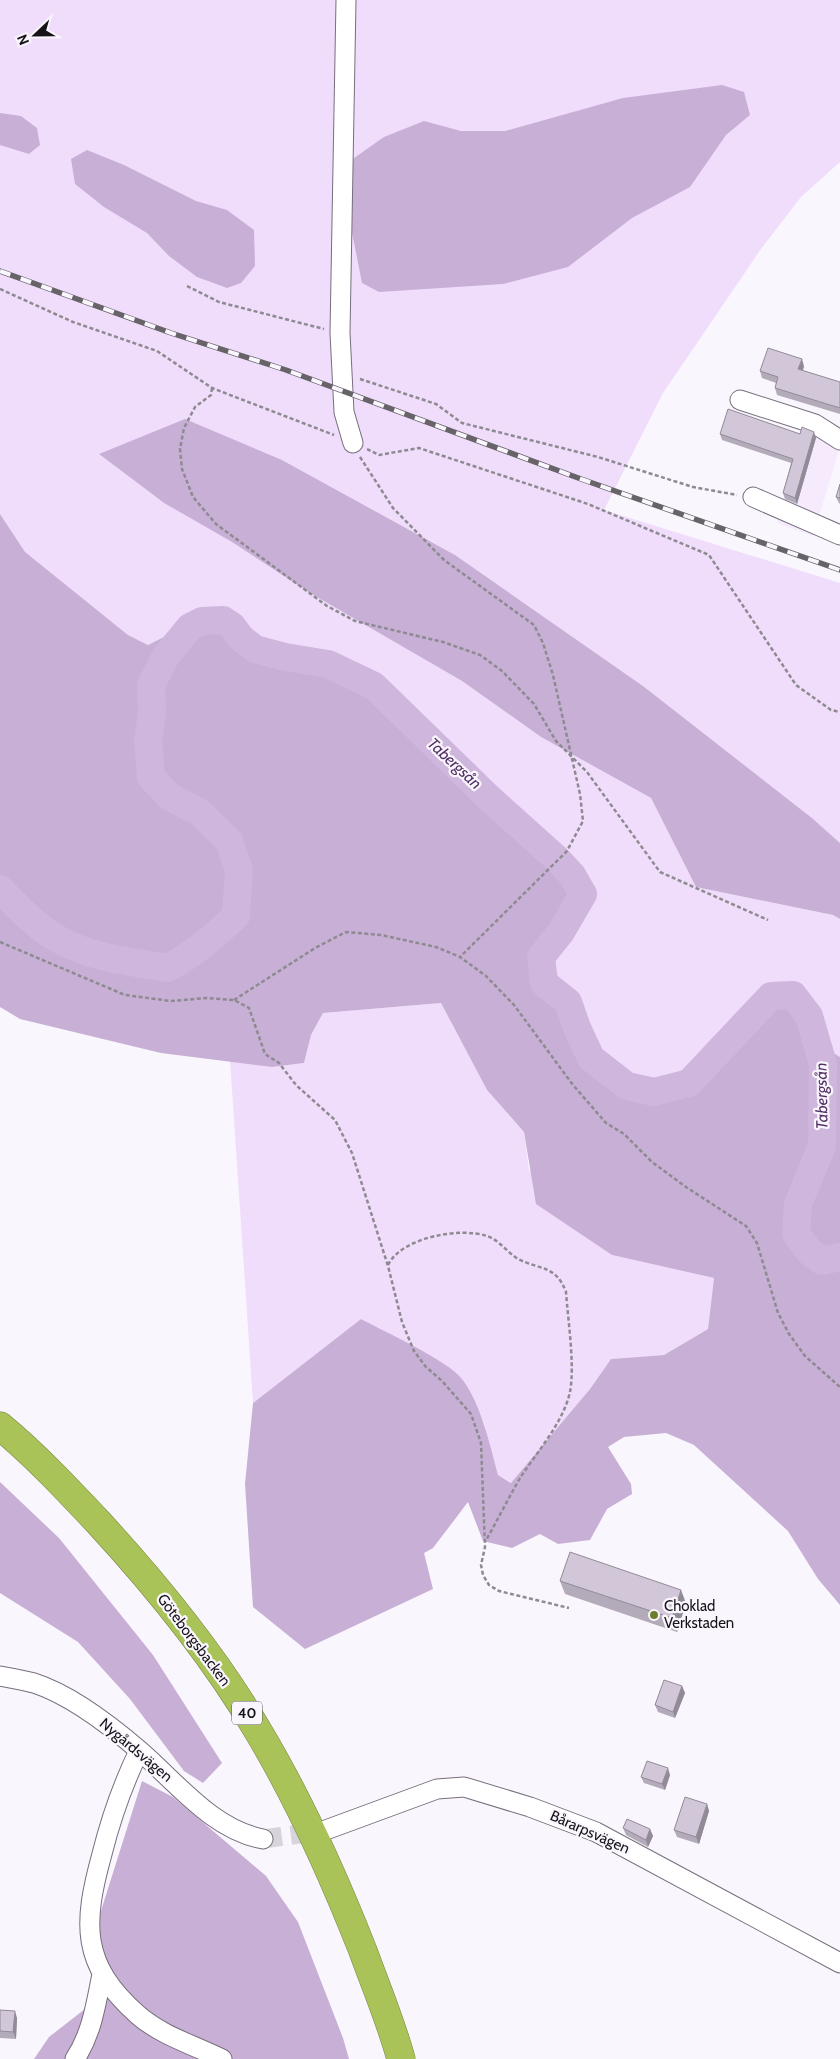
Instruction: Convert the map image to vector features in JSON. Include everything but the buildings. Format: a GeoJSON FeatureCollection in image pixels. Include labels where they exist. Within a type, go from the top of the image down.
{"type":"FeatureCollection","features":[{"type":"Feature","properties":{"kind":"highway","name":"Göteborgsbacken"},"geometry":{"type":"LineString","coordinates":[[0,1426],[55,1476],[128,1555],[184,1625],[257,1729],[293,1792],[324,1856],[377,1987],[401,2059]]}},
{"type":"Feature","properties":{"kind":"highway","name":"Göteborgsbacken"},"geometry":{"type":"LineString","coordinates":[[0,1448],[63,1510],[114,1565],[160,1621],[240,1734],[306,1858],[356,1979],[384,2059]]}},
{"type":"Feature","properties":{"kind":"street"},"geometry":{"type":"LineString","coordinates":[[346,0],[340,333],[344,412],[353,442]]}},
{"type":"Feature","properties":{"kind":"street"},"geometry":{"type":"LineString","coordinates":[[740,400],[815,424],[840,440]]}},
{"type":"Feature","properties":{"kind":"street"},"geometry":{"type":"LineString","coordinates":[[753,497],[840,535]]}},
{"type":"Feature","properties":{"kind":"street","name":"Nygårdsvägen"},"geometry":{"type":"LineString","coordinates":[[0,1676],[34,1683],[102,1721],[139,1750],[204,1810],[231,1829],[246,1836],[263,1839]]}},
{"type":"Feature","properties":{"kind":"street"},"geometry":{"type":"LineString","coordinates":[[139,1750],[122,1785],[91,1892],[90,1935],[102,1974],[120,1997],[162,2032],[222,2059]]}},
{"type":"Feature","properties":{"kind":"street","name":"Bårarpsvägen"},"geometry":{"type":"LineString","coordinates":[[323,1831],[437,1789],[464,1787],[530,1807],[596,1832],[840,1963]]}},
{"type":"Feature","properties":{"kind":"street"},"geometry":{"type":"LineString","coordinates":[[75,2059],[85,2044],[92,2025],[102,1974]]}},
{"type":"Feature","properties":{"kind":"path"},"geometry":{"type":"LineString","coordinates":[[187,286],[219,302],[340,333]]}},
{"type":"Feature","properties":{"kind":"path"},"geometry":{"type":"LineString","coordinates":[[0,289],[73,322],[157,351],[212,388],[353,442],[379,455],[419,448],[588,504],[709,555],[796,685],[831,710],[840,712]]}},
{"type":"Feature","properties":{"kind":"path"},"geometry":{"type":"LineString","coordinates":[[342,373],[436,404],[462,423],[598,457],[693,487],[753,497]]}},
{"type":"Feature","properties":{"kind":"path"},"geometry":{"type":"LineString","coordinates":[[212,388],[211,395],[202,400],[191,414],[184,428],[180,449],[182,469],[193,497],[216,524],[327,606],[355,621],[443,642],[480,655],[502,671],[534,704],[556,741],[587,772],[660,872],[768,920]]}},
{"type":"Feature","properties":{"kind":"path"},"geometry":{"type":"LineString","coordinates":[[353,442],[377,485],[393,508],[444,560],[534,625],[543,643],[553,675],[573,759],[583,821],[567,851],[535,880],[460,957]]}},
{"type":"Feature","properties":{"kind":"path"},"geometry":{"type":"LineString","coordinates":[[234,1000],[315,948],[346,932],[390,937],[436,947],[460,957],[486,976],[514,1005],[573,1085],[606,1124],[624,1134],[652,1162],[679,1182],[746,1226],[757,1243],[778,1313],[790,1334],[806,1356],[840,1387]]}},
{"type":"Feature","properties":{"kind":"path"},"geometry":{"type":"LineString","coordinates":[[0,942],[126,995],[171,1001],[207,998],[234,1000],[249,1008],[266,1054],[279,1063],[296,1085],[335,1120],[352,1153],[388,1266],[402,1322],[414,1351],[426,1367],[442,1380],[471,1414],[481,1443],[485,1544],[481,1565],[483,1575],[489,1585],[499,1591],[569,1608]]}},
{"type":"Feature","properties":{"kind":"path"},"geometry":{"type":"LineString","coordinates":[[388,1266],[391,1258],[400,1251],[415,1244],[458,1232],[475,1233],[489,1237],[517,1258],[552,1272],[562,1282],[566,1292],[571,1371],[568,1397],[559,1418],[519,1480],[485,1544]]}},
{"type":"Feature","properties":{"kind":"shaded area"},"geometry":{"type":"Polygon","coordinates":[[[0,0],[840,0],[840,162],[801,197],[761,249],[663,393],[604,510],[840,583],[840,843],[812,818],[643,686],[455,555],[282,460],[99,454],[164,503],[232,542],[310,593],[462,681],[541,737],[651,798],[696,887],[833,915],[840,919],[840,1057],[830,1051],[815,1006],[723,1037],[684,1074],[650,1080],[621,1071],[601,1052],[591,1025],[575,994],[559,981],[554,962],[559,947],[582,915],[555,845],[494,794],[462,759],[311,653],[282,651],[254,640],[232,617],[211,613],[148,645],[128,635],[24,552],[0,514],[0,0]]]}},
{"type":"Feature","properties":{"kind":"shaded area"},"geometry":{"type":"Polygon","coordinates":[[[722,85],[744,92],[750,115],[726,135],[690,187],[632,218],[568,267],[503,284],[379,292],[362,283],[346,202],[347,163],[384,137],[424,121],[461,131],[505,131],[623,98],[722,85]]]}},
{"type":"Feature","properties":{"kind":"shaded area"},"geometry":{"type":"Polygon","coordinates":[[[0,113],[21,116],[37,128],[40,145],[29,154],[0,145],[0,113]]]}},
{"type":"Feature","properties":{"kind":"shaded area"},"geometry":{"type":"Polygon","coordinates":[[[87,150],[124,165],[196,201],[227,210],[254,230],[255,266],[241,283],[227,288],[197,277],[169,256],[147,233],[104,207],[75,184],[71,159],[87,150]]]}},
{"type":"Feature","properties":{"kind":"shaded area"},"geometry":{"type":"Polygon","coordinates":[[[185,419],[282,460],[455,555],[643,686],[812,818],[840,843],[840,919],[833,915],[696,887],[651,798],[541,737],[462,681],[310,593],[232,542],[164,503],[99,454],[185,419]]]}},
{"type":"Feature","properties":{"kind":"shaded area"},"geometry":{"type":"Polygon","coordinates":[[[805,427],[840,447],[813,536],[777,523],[805,427]]]}},
{"type":"Feature","properties":{"kind":"shaded area"},"geometry":{"type":"Polygon","coordinates":[[[0,514],[25,552],[128,635],[148,645],[211,613],[232,617],[254,640],[282,651],[311,653],[357,667],[422,715],[494,794],[555,845],[579,870],[592,891],[582,915],[559,947],[554,963],[559,981],[575,994],[591,1025],[601,1052],[621,1071],[650,1080],[684,1074],[723,1037],[761,991],[779,985],[798,989],[815,1006],[830,1051],[840,1057],[840,1605],[818,1579],[788,1531],[694,1445],[666,1433],[624,1437],[608,1447],[631,1484],[632,1494],[607,1509],[590,1540],[558,1544],[540,1534],[512,1548],[483,1541],[468,1502],[433,1548],[424,1553],[433,1589],[305,1649],[253,1607],[245,1484],[253,1403],[361,1319],[430,1355],[462,1379],[480,1412],[498,1475],[511,1483],[590,1389],[611,1359],[664,1355],[708,1329],[714,1278],[612,1255],[536,1204],[524,1132],[487,1090],[441,1003],[323,1013],[311,1035],[304,1063],[272,1067],[161,1053],[20,1019],[0,1007],[0,514]]]}},
{"type":"Feature","properties":{"kind":"shaded area"},"geometry":{"type":"Polygon","coordinates":[[[441,1003],[487,1090],[524,1132],[529,1170],[612,1255],[714,1278],[708,1329],[664,1355],[611,1359],[590,1389],[512,1483],[498,1475],[483,1420],[361,1319],[253,1403],[230,1060],[272,1067],[304,1063],[311,1035],[323,1013],[441,1003]]]}},
{"type":"Feature","properties":{"kind":"shaded area"},"geometry":{"type":"Polygon","coordinates":[[[0,1482],[59,1538],[153,1655],[222,1763],[203,1783],[184,1771],[130,1699],[78,1642],[0,1593],[0,1482]]]}},
{"type":"Feature","properties":{"kind":"shaded area"},"geometry":{"type":"Polygon","coordinates":[[[142,1781],[173,1797],[266,1876],[298,1922],[343,2038],[349,2059],[34,2059],[49,2037],[117,1984],[93,1936],[142,1781]]]}},
{"type":"Feature","properties":{"kind":"waterway","name":"Tabergsån"},"geometry":{"type":"LineString","coordinates":[[0,889],[42,929],[84,951],[111,958],[168,968],[195,951],[236,916],[239,870],[229,841],[199,812],[170,797],[151,777],[148,742],[152,712],[151,685],[166,656],[190,627],[202,621],[223,620],[232,626],[241,638],[255,649],[285,657],[328,664],[374,686],[488,797],[572,875],[583,894],[561,932],[541,957],[544,983],[568,1002],[577,1028],[591,1058],[627,1086],[654,1092],[689,1083],[771,996],[793,995],[809,1016],[823,1064],[822,1146],[798,1204],[796,1234],[810,1252],[822,1261],[840,1257]]}},
{"type":"Feature","properties":{"kind":"tunnel"},"geometry":{"type":"LineString","coordinates":[[263,1839],[322,1831]]}},
{"type":"Feature","properties":{"kind":"railway"},"geometry":{"type":"LineString","coordinates":[[0,271],[171,333],[286,370],[581,479],[840,570]]}},
{"type":"Feature","properties":{"kind":"place","name":"Choklad Verkstaden"},"geometry":{"type":"Point","coordinates":[654,1615]}}]}
